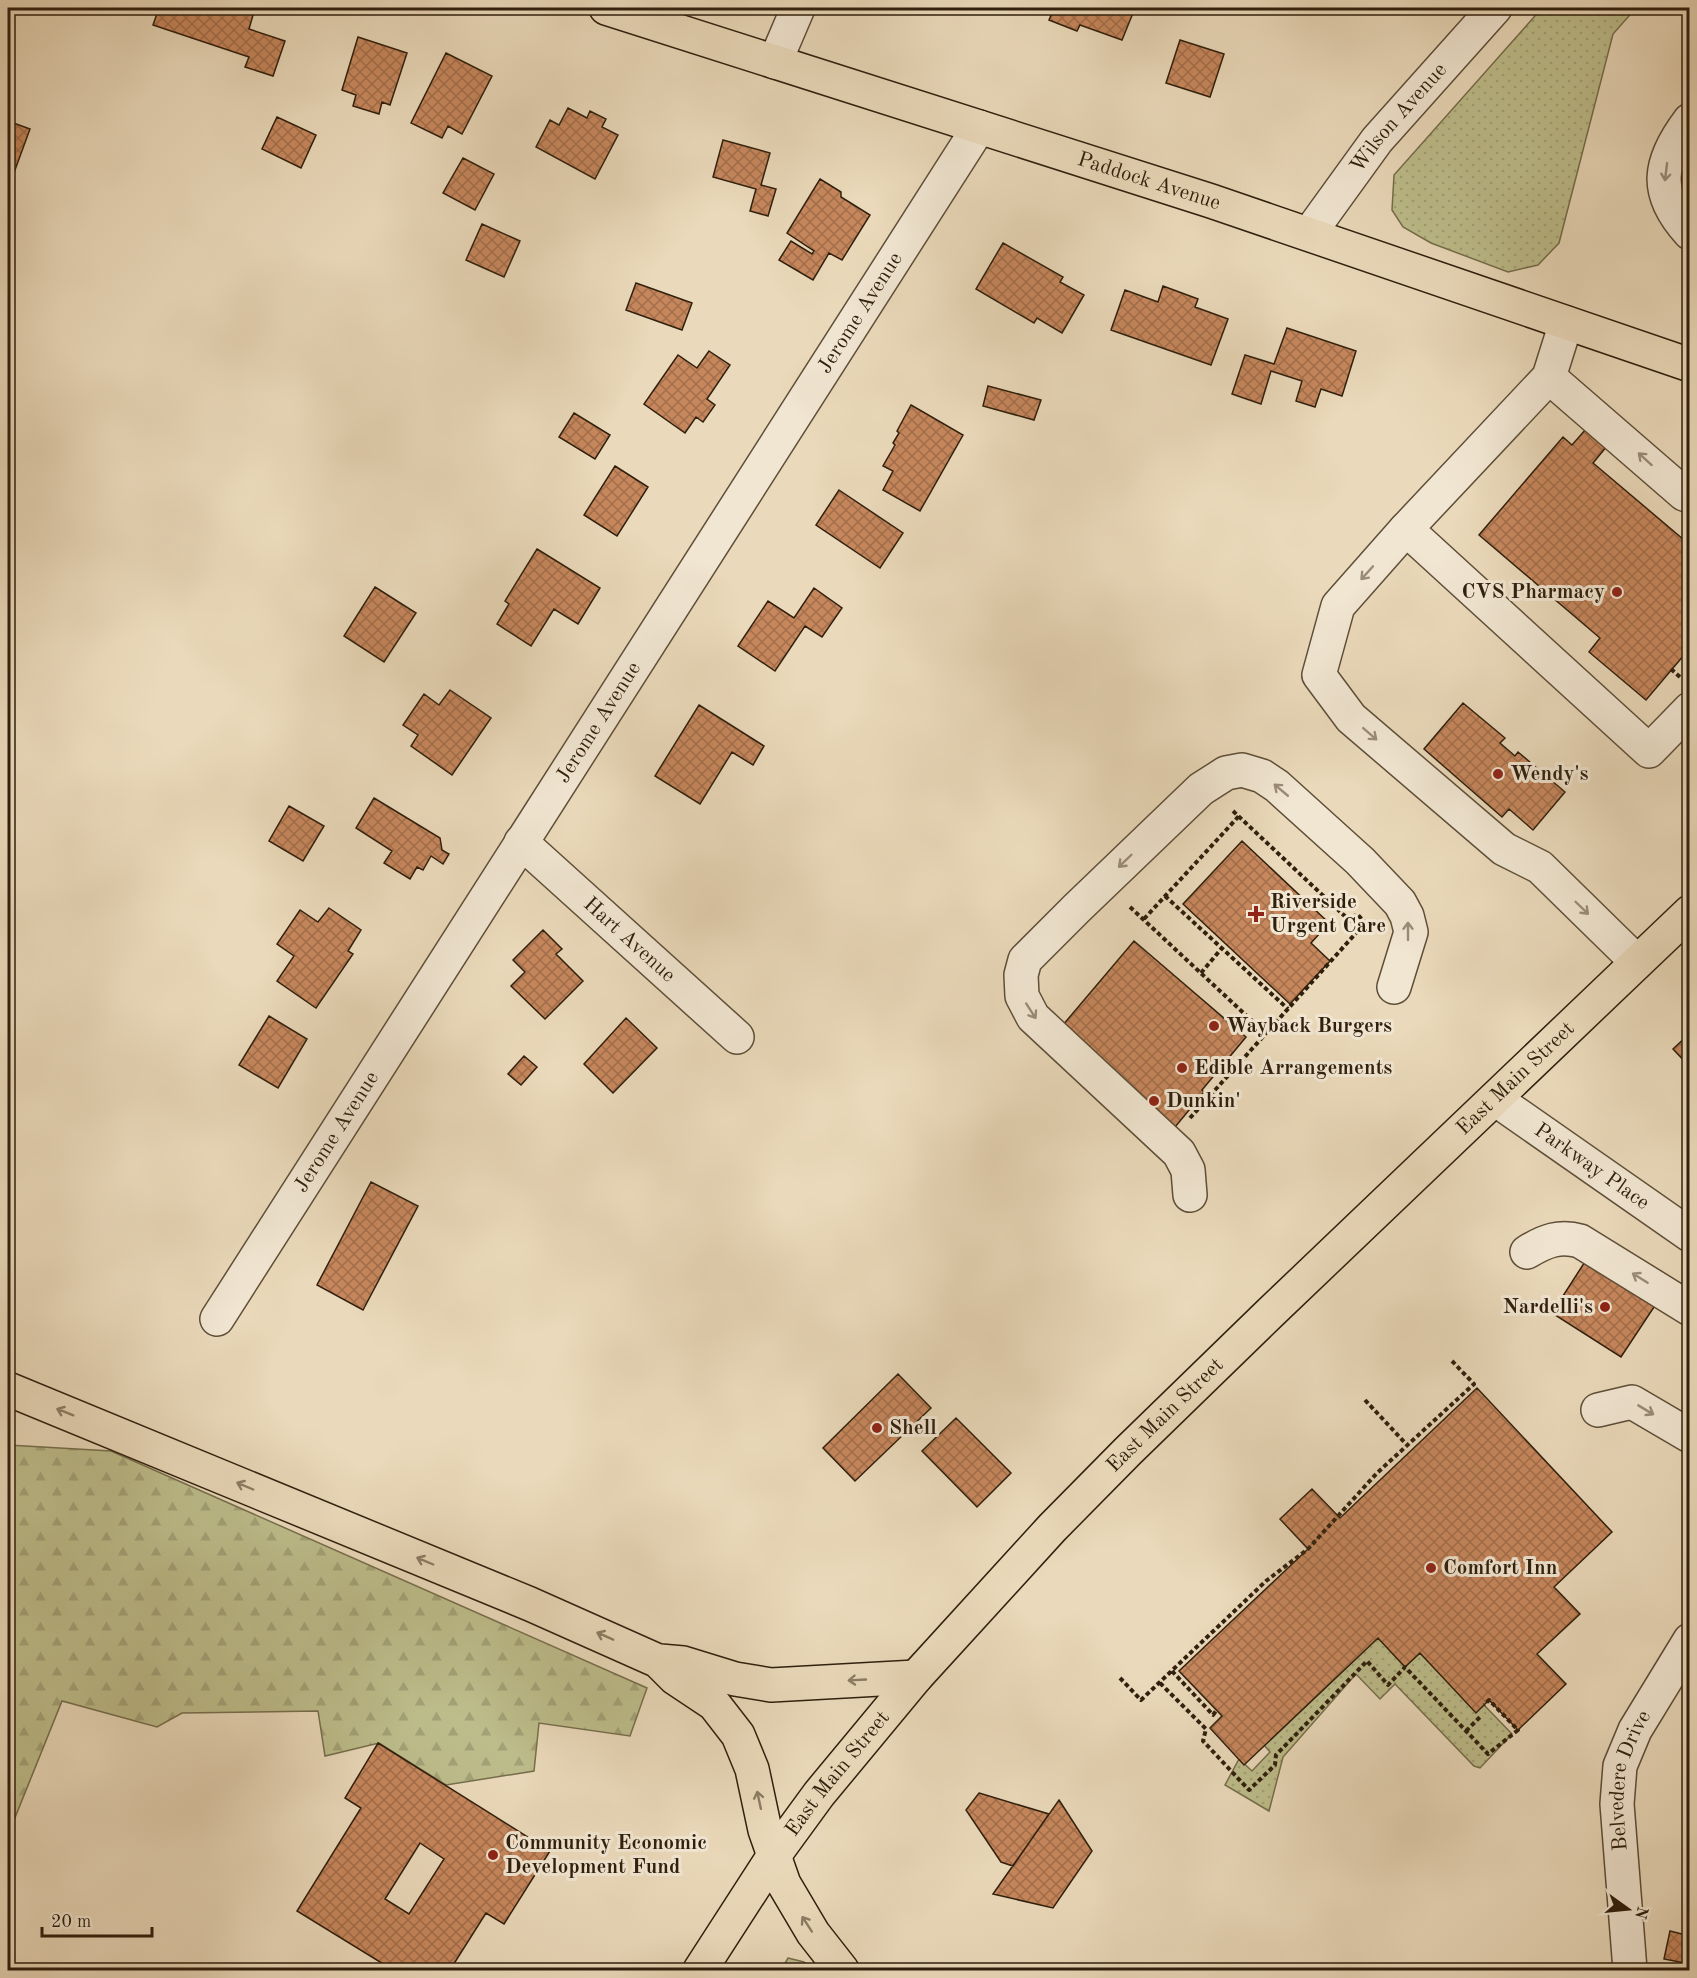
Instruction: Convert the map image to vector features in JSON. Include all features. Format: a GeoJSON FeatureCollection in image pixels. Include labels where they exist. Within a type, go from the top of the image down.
{"type":"FeatureCollection","features":[{"type":"Feature","properties":{"kind":"main road","name":"Paddock Avenue"},"geometry":{"type":"LineString","coordinates":[[606,8],[1309,234],[1689,365]]}},
{"type":"Feature","properties":{"kind":"main road","name":"East Main Street"},"geometry":{"type":"LineString","coordinates":[[700,1971],[773,1857],[819,1794],[916,1677],[1036,1545],[1128,1451],[1689,912]]}},
{"type":"Feature","properties":{"kind":"main road"},"geometry":{"type":"LineString","coordinates":[[8,1389],[530,1604],[658,1661],[675,1678],[714,1704],[738,1735],[752,1769],[773,1857],[794,1902],[813,1933],[842,1971]]}},
{"type":"Feature","properties":{"kind":"main road"},"geometry":{"type":"LineString","coordinates":[[658,1661],[683,1662],[735,1679],[771,1685],[916,1677]]}},
{"type":"Feature","properties":{"kind":"street"},"geometry":{"type":"LineString","coordinates":[[775,62],[798,8]]}},
{"type":"Feature","properties":{"kind":"street","name":"Wilson Avenue"},"geometry":{"type":"LineString","coordinates":[[1309,234],[1377,140],[1495,8]]}},
{"type":"Feature","properties":{"kind":"street"},"geometry":{"type":"LineString","coordinates":[[1689,120],[1668,155],[1664,176],[1665,194],[1673,213],[1689,233]]}},
{"type":"Feature","properties":{"kind":"street","name":"Jerome Avenue"},"geometry":{"type":"LineString","coordinates":[[217,1319],[979,127]]}},
{"type":"Feature","properties":{"kind":"street"},"geometry":{"type":"LineString","coordinates":[[1566,323],[1549,377],[1406,529],[1338,606],[1318,675],[1351,718],[1504,849],[1540,867],[1637,962]]}},
{"type":"Feature","properties":{"kind":"street"},"geometry":{"type":"LineString","coordinates":[[1549,377],[1689,496]]}},
{"type":"Feature","properties":{"kind":"street"},"geometry":{"type":"LineString","coordinates":[[1406,529],[1649,751],[1688,712]]}},
{"type":"Feature","properties":{"kind":"street"},"geometry":{"type":"LineString","coordinates":[[1190,1195],[1188,1170],[1179,1152],[1033,1017],[1022,996],[1021,975],[1025,960],[1201,789],[1226,773],[1242,770],[1262,776],[1277,786],[1360,861],[1400,903],[1407,916],[1411,933],[1394,987]]}},
{"type":"Feature","properties":{"kind":"street","name":"Hart Avenue"},"geometry":{"type":"LineString","coordinates":[[521,842],[737,1037]]}},
{"type":"Feature","properties":{"kind":"street","name":"Parkway Place"},"geometry":{"type":"LineString","coordinates":[[1495,1100],[1689,1234]]}},
{"type":"Feature","properties":{"kind":"street"},"geometry":{"type":"LineString","coordinates":[[1527,1252],[1542,1243],[1557,1238],[1580,1241],[1689,1310]]}},
{"type":"Feature","properties":{"kind":"street"},"geometry":{"type":"LineString","coordinates":[[1598,1410],[1632,1402],[1689,1436]]}},
{"type":"Feature","properties":{"kind":"street","name":"Belvedere Drive"},"geometry":{"type":"LineString","coordinates":[[1630,1971],[1617,1804],[1620,1766],[1635,1730],[1689,1640]]}},
{"type":"Feature","properties":{"kind":"path"},"geometry":{"type":"LineString","coordinates":[[1232,810],[1350,921],[1357,914],[1380,937]]}},
{"type":"Feature","properties":{"kind":"path"},"geometry":{"type":"LineString","coordinates":[[1144,919],[1239,816]]}},
{"type":"Feature","properties":{"kind":"path"},"geometry":{"type":"LineString","coordinates":[[1165,896],[1288,1009]]}},
{"type":"Feature","properties":{"kind":"path"},"geometry":{"type":"LineString","coordinates":[[1122,900],[1265,1033]]}},
{"type":"Feature","properties":{"kind":"path"},"geometry":{"type":"LineString","coordinates":[[1198,1126],[1189,1119],[1365,923]]}},
{"type":"Feature","properties":{"kind":"path"},"geometry":{"type":"LineString","coordinates":[[1201,973],[1222,948]]}},
{"type":"Feature","properties":{"kind":"path"},"geometry":{"type":"LineString","coordinates":[[1120,1678],[1141,1700],[1266,1581],[1308,1549],[1377,1473],[1474,1383],[1452,1361]]}},
{"type":"Feature","properties":{"kind":"path"},"geometry":{"type":"LineString","coordinates":[[1365,1400],[1407,1445]]}},
{"type":"Feature","properties":{"kind":"path"},"geometry":{"type":"LineString","coordinates":[[1160,1683],[1206,1729],[1203,1741],[1249,1790],[1275,1765],[1276,1755],[1367,1661],[1388,1685],[1405,1667],[1488,1754],[1518,1730],[1489,1700],[1484,1705]]}},
{"type":"Feature","properties":{"kind":"path"},"geometry":{"type":"LineString","coordinates":[[1172,1671],[1213,1715],[1216,1711]]}},
{"type":"Feature","properties":{"kind":"path"},"geometry":{"type":"LineString","coordinates":[[1466,1731],[1481,1716]]}},
{"type":"Feature","properties":{"kind":"green space"},"geometry":{"type":"Polygon","coordinates":[[[1542,8],[1636,8],[1613,34],[1559,243],[1538,265],[1508,272],[1431,243],[1403,227],[1392,210],[1394,175],[1542,8]]]}},
{"type":"Feature","properties":{"kind":"green space"},"geometry":{"type":"Polygon","coordinates":[[[8,1445],[111,1451],[647,1688],[630,1736],[539,1723],[534,1771],[446,1785],[379,1743],[325,1756],[318,1711],[182,1713],[157,1727],[62,1701],[8,1835],[8,1445]]]}},
{"type":"Feature","properties":{"kind":"green space"},"geometry":{"type":"Polygon","coordinates":[[[1378,1638],[1405,1667],[1420,1653],[1476,1712],[1484,1705],[1512,1734],[1480,1768],[1474,1766],[1395,1684],[1380,1699],[1356,1674],[1283,1757],[1269,1811],[1225,1785],[1239,1759],[1252,1771],[1270,1752],[1264,1745],[1378,1638]]]}},
{"type":"Feature","properties":{"kind":"green space"},"geometry":{"type":"Polygon","coordinates":[[[788,1958],[804,1962],[814,1970],[781,1970],[788,1958]]]}},
{"type":"Feature","properties":{"kind":"building"},"geometry":{"type":"Polygon","coordinates":[[[8,8],[20,8],[19,12],[8,8]]]}},
{"type":"Feature","properties":{"kind":"building"},"geometry":{"type":"Polygon","coordinates":[[[159,8],[230,8],[253,15],[249,29],[285,41],[273,76],[245,67],[249,57],[153,25],[159,8]]]}},
{"type":"Feature","properties":{"kind":"building"},"geometry":{"type":"Polygon","coordinates":[[[1054,8],[1135,8],[1122,40],[1080,25],[1077,31],[1049,20],[1054,8]]]}},
{"type":"Feature","properties":{"kind":"building"},"geometry":{"type":"Polygon","coordinates":[[[358,37],[407,53],[390,105],[382,102],[379,114],[353,106],[356,95],[342,90],[358,37]]]}},
{"type":"Feature","properties":{"kind":"building"},"geometry":{"type":"Polygon","coordinates":[[[1180,40],[1224,54],[1210,97],[1166,83],[1180,40]]]}},
{"type":"Feature","properties":{"kind":"building"},"geometry":{"type":"Polygon","coordinates":[[[446,53],[492,76],[462,134],[448,126],[442,138],[411,123],[446,53]]]}},
{"type":"Feature","properties":{"kind":"building"},"geometry":{"type":"Polygon","coordinates":[[[568,108],[587,118],[590,111],[606,119],[602,127],[618,135],[595,179],[536,147],[550,120],[559,125],[568,108]]]}},
{"type":"Feature","properties":{"kind":"building"},"geometry":{"type":"Polygon","coordinates":[[[277,117],[316,135],[301,168],[262,149],[277,117]]]}},
{"type":"Feature","properties":{"kind":"building"},"geometry":{"type":"Polygon","coordinates":[[[8,121],[30,129],[8,189],[8,121]]]}},
{"type":"Feature","properties":{"kind":"building"},"geometry":{"type":"Polygon","coordinates":[[[723,140],[770,153],[761,185],[776,189],[768,216],[750,211],[756,189],[713,177],[723,140]]]}},
{"type":"Feature","properties":{"kind":"building"},"geometry":{"type":"Polygon","coordinates":[[[463,158],[494,174],[475,210],[443,193],[463,158]]]}},
{"type":"Feature","properties":{"kind":"building"},"geometry":{"type":"Polygon","coordinates":[[[820,179],[841,192],[841,197],[870,215],[842,260],[829,253],[813,280],[779,260],[791,241],[812,254],[814,251],[787,233],[820,179]]]}},
{"type":"Feature","properties":{"kind":"building"},"geometry":{"type":"Polygon","coordinates":[[[482,224],[520,241],[504,277],[466,260],[482,224]]]}},
{"type":"Feature","properties":{"kind":"building"},"geometry":{"type":"Polygon","coordinates":[[[1003,243],[1063,277],[1060,282],[1084,295],[1062,333],[1037,318],[1034,323],[976,289],[1003,243]]]}},
{"type":"Feature","properties":{"kind":"building"},"geometry":{"type":"Polygon","coordinates":[[[636,283],[692,303],[682,330],[626,310],[636,283]]]}},
{"type":"Feature","properties":{"kind":"building"},"geometry":{"type":"Polygon","coordinates":[[[1163,286],[1198,299],[1195,307],[1228,319],[1211,365],[1111,330],[1125,290],[1158,302],[1163,286]]]}},
{"type":"Feature","properties":{"kind":"building"},"geometry":{"type":"Polygon","coordinates":[[[1287,328],[1356,351],[1342,396],[1321,389],[1315,407],[1296,401],[1302,381],[1271,371],[1261,404],[1232,394],[1245,355],[1274,364],[1287,328]]]}},
{"type":"Feature","properties":{"kind":"building"},"geometry":{"type":"Polygon","coordinates":[[[709,351],[730,365],[707,399],[715,405],[703,422],[696,417],[685,433],[644,404],[678,355],[697,368],[709,351]]]}},
{"type":"Feature","properties":{"kind":"building"},"geometry":{"type":"Polygon","coordinates":[[[988,386],[1041,400],[1034,420],[983,406],[988,386]]]}},
{"type":"Feature","properties":{"kind":"building"},"geometry":{"type":"Polygon","coordinates":[[[911,405],[963,435],[920,511],[883,490],[893,471],[883,466],[895,445],[893,443],[899,433],[897,431],[911,405]]]}},
{"type":"Feature","properties":{"kind":"building"},"geometry":{"type":"Polygon","coordinates":[[[574,413],[610,435],[595,459],[559,437],[574,413]]]}},
{"type":"Feature","properties":{"kind":"building","name":"CVS Pharmacy"},"geometry":{"type":"Polygon","coordinates":[[[1586,429],[1607,446],[1593,463],[1690,545],[1690,648],[1646,700],[1589,652],[1600,638],[1479,535],[1563,437],[1572,445],[1586,429]]]}},
{"type":"Feature","properties":{"kind":"building"},"geometry":{"type":"Polygon","coordinates":[[[615,466],[648,487],[617,536],[584,515],[615,466]]]}},
{"type":"Feature","properties":{"kind":"building"},"geometry":{"type":"Polygon","coordinates":[[[839,490],[903,533],[880,568],[816,525],[839,490]]]}},
{"type":"Feature","properties":{"kind":"building"},"geometry":{"type":"Polygon","coordinates":[[[537,549],[600,588],[578,624],[554,609],[531,646],[497,624],[509,604],[505,601],[537,549]]]}},
{"type":"Feature","properties":{"kind":"building"},"geometry":{"type":"Polygon","coordinates":[[[375,587],[416,613],[384,662],[344,636],[375,587]]]}},
{"type":"Feature","properties":{"kind":"building"},"geometry":{"type":"Polygon","coordinates":[[[814,588],[842,608],[822,637],[805,626],[775,671],[738,646],[768,601],[794,618],[814,588]]]}},
{"type":"Feature","properties":{"kind":"building"},"geometry":{"type":"Polygon","coordinates":[[[450,690],[491,718],[452,775],[411,746],[418,735],[403,725],[424,694],[439,705],[450,690]]]}},
{"type":"Feature","properties":{"kind":"building","name":"Wendy's"},"geometry":{"type":"Polygon","coordinates":[[[1463,703],[1505,738],[1500,743],[1515,756],[1518,752],[1565,792],[1533,830],[1509,809],[1502,817],[1424,749],[1463,703]]]}},
{"type":"Feature","properties":{"kind":"building"},"geometry":{"type":"Polygon","coordinates":[[[699,705],[764,746],[753,765],[732,752],[700,804],[655,776],[699,705]]]}},
{"type":"Feature","properties":{"kind":"building"},"geometry":{"type":"Polygon","coordinates":[[[374,798],[440,838],[442,850],[449,854],[443,864],[431,856],[423,870],[417,867],[410,879],[384,863],[392,851],[356,828],[374,798]]]}},
{"type":"Feature","properties":{"kind":"building"},"geometry":{"type":"Polygon","coordinates":[[[289,806],[324,826],[303,861],[269,841],[289,806]]]}},
{"type":"Feature","properties":{"kind":"building","name":"Riverside Urgent Care"},"geometry":{"type":"Polygon","coordinates":[[[1242,841],[1329,923],[1311,943],[1330,961],[1290,1004],[1183,904],[1242,841]]]}},
{"type":"Feature","properties":{"kind":"building"},"geometry":{"type":"Polygon","coordinates":[[[329,908],[361,930],[348,951],[353,954],[316,1008],[277,981],[294,956],[277,944],[300,910],[318,922],[329,908]]]}},
{"type":"Feature","properties":{"kind":"building"},"geometry":{"type":"Polygon","coordinates":[[[543,930],[562,949],[556,954],[583,981],[545,1019],[511,986],[525,972],[513,960],[543,930]]]}},
{"type":"Feature","properties":{"kind":"building"},"geometry":{"type":"Polygon","coordinates":[[[1134,941],[1246,1037],[1166,1138],[1057,1032],[1134,941]]]}},
{"type":"Feature","properties":{"kind":"building"},"geometry":{"type":"Polygon","coordinates":[[[269,1016],[307,1039],[278,1088],[239,1065],[269,1016]]]}},
{"type":"Feature","properties":{"kind":"building"},"geometry":{"type":"Polygon","coordinates":[[[626,1018],[657,1048],[613,1093],[584,1064],[626,1018]]]}},
{"type":"Feature","properties":{"kind":"building"},"geometry":{"type":"Polygon","coordinates":[[[1690,1033],[1690,1067],[1673,1049],[1690,1033]]]}},
{"type":"Feature","properties":{"kind":"building"},"geometry":{"type":"Polygon","coordinates":[[[524,1056],[537,1067],[521,1085],[508,1074],[524,1056]]]}},
{"type":"Feature","properties":{"kind":"building"},"geometry":{"type":"Polygon","coordinates":[[[371,1182],[418,1206],[363,1310],[317,1285],[371,1182]]]}},
{"type":"Feature","properties":{"kind":"building","name":"Nardelli's"},"geometry":{"type":"Polygon","coordinates":[[[1588,1257],[1658,1301],[1621,1357],[1552,1313],[1588,1257]]]}},
{"type":"Feature","properties":{"kind":"building","name":"Shell"},"geometry":{"type":"Polygon","coordinates":[[[898,1374],[931,1408],[855,1481],[823,1448],[898,1374]]]}},
{"type":"Feature","properties":{"kind":"building","name":"Comfort Inn"},"geometry":{"type":"Polygon","coordinates":[[[1477,1388],[1612,1532],[1554,1587],[1580,1614],[1537,1654],[1566,1684],[1518,1730],[1489,1700],[1476,1713],[1420,1653],[1405,1667],[1378,1638],[1244,1765],[1210,1728],[1222,1716],[1179,1671],[1308,1549],[1280,1519],[1312,1489],[1340,1518],[1477,1388]]]}},
{"type":"Feature","properties":{"kind":"building"},"geometry":{"type":"Polygon","coordinates":[[[956,1418],[1011,1473],[977,1507],[922,1451],[956,1418]]]}},
{"type":"Feature","properties":{"kind":"building","name":"Community Economic Development Fund"},"geometry":{"type":"Polygon","coordinates":[[[378,1743],[550,1851],[504,1924],[486,1913],[450,1970],[393,1970],[297,1911],[361,1808],[345,1798],[378,1743]],[[420,1843],[385,1899],[409,1914],[444,1859],[420,1843]]]}},
{"type":"Feature","properties":{"kind":"building"},"geometry":{"type":"Polygon","coordinates":[[[979,1793],[1049,1814],[1013,1866],[1001,1862],[966,1810],[979,1793]]]}},
{"type":"Feature","properties":{"kind":"building"},"geometry":{"type":"Polygon","coordinates":[[[1059,1800],[1092,1851],[1053,1908],[993,1894],[1059,1800]]]}},
{"type":"Feature","properties":{"kind":"building"},"geometry":{"type":"Polygon","coordinates":[[[1670,1931],[1690,1936],[1690,1964],[1664,1959],[1670,1931]]]}},
{"type":"Feature","properties":{"kind":"place","name":"CVS Pharmacy"},"geometry":{"type":"Point","coordinates":[1617,592]}},
{"type":"Feature","properties":{"kind":"place","name":"Wendy's"},"geometry":{"type":"Point","coordinates":[1498,774]}},
{"type":"Feature","properties":{"kind":"place","name":"Riverside Urgent Care"},"geometry":{"type":"Point","coordinates":[1256,914]}},
{"type":"Feature","properties":{"kind":"place","name":"Wayback Burgers"},"geometry":{"type":"Point","coordinates":[1214,1026]}},
{"type":"Feature","properties":{"kind":"place","name":"Edible Arrangements"},"geometry":{"type":"Point","coordinates":[1182,1068]}},
{"type":"Feature","properties":{"kind":"place","name":"Dunkin'"},"geometry":{"type":"Point","coordinates":[1154,1101]}},
{"type":"Feature","properties":{"kind":"place","name":"Nardelli's"},"geometry":{"type":"Point","coordinates":[1605,1307]}},
{"type":"Feature","properties":{"kind":"place","name":"Shell"},"geometry":{"type":"Point","coordinates":[877,1428]}},
{"type":"Feature","properties":{"kind":"place","name":"Comfort Inn"},"geometry":{"type":"Point","coordinates":[1431,1568]}},
{"type":"Feature","properties":{"kind":"place","name":"Community Economic Development Fund"},"geometry":{"type":"Point","coordinates":[493,1855]}}]}
